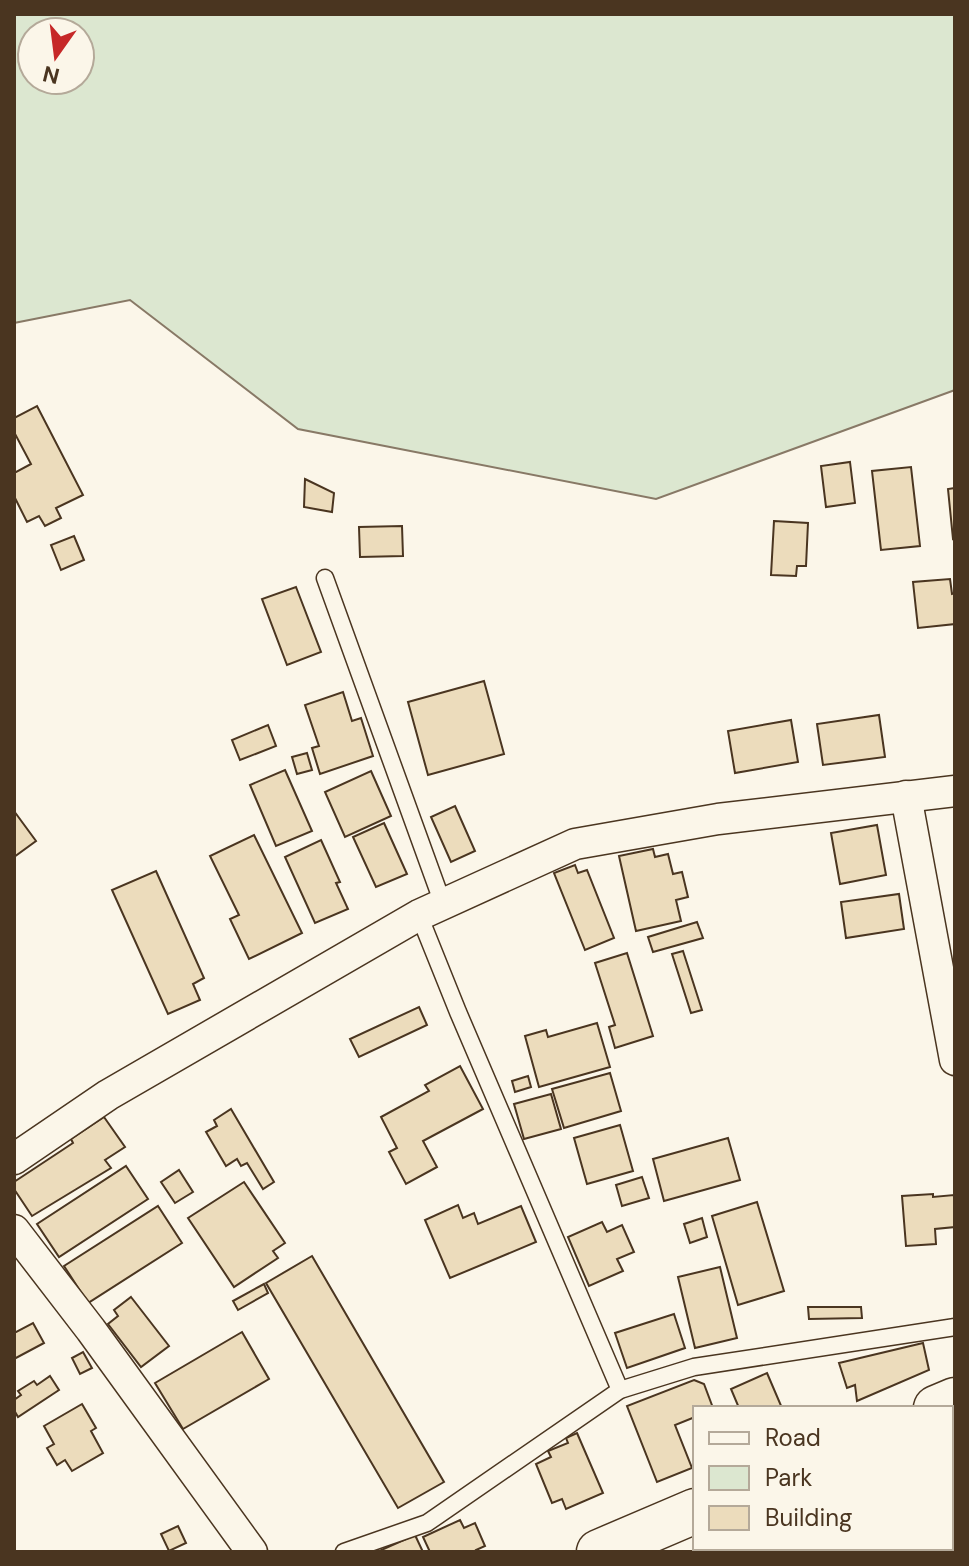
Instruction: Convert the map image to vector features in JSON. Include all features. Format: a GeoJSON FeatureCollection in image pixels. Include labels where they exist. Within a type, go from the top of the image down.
{"type":"FeatureCollection","features":[{"type":"Feature","properties":{"kind":"highway"},"geometry":{"type":"LineString","coordinates":[[599,1552],[693,1512]]}},
{"type":"Feature","properties":{"kind":"street"},"geometry":{"type":"LineString","coordinates":[[14,1159],[108,1095],[431,910],[575,844],[718,819],[955,791]]}},
{"type":"Feature","properties":{"kind":"street"},"geometry":{"type":"LineString","coordinates":[[906,796],[955,1060]]}},
{"type":"Feature","properties":{"kind":"street"},"geometry":{"type":"LineString","coordinates":[[14,1230],[91,1330],[252,1552]]}},
{"type":"Feature","properties":{"kind":"lane"},"geometry":{"type":"LineString","coordinates":[[325,578],[431,910],[458,1012],[620,1390]]}},
{"type":"Feature","properties":{"kind":"lane"},"geometry":{"type":"LineString","coordinates":[[344,1552],[427,1523],[620,1390],[694,1367],[955,1327]]}},
{"type":"Feature","properties":{"kind":"green space"},"geometry":{"type":"Polygon","coordinates":[[[14,14],[955,14],[955,390],[656,499],[298,429],[130,300],[14,323],[14,14]]]}},
{"type":"Feature","properties":{"kind":"building"},"geometry":{"type":"Polygon","coordinates":[[[37,406],[83,495],[56,508],[61,518],[45,526],[39,516],[27,522],[14,496],[14,473],[31,464],[14,432],[14,418],[37,406]]]}},
{"type":"Feature","properties":{"kind":"building"},"geometry":{"type":"Polygon","coordinates":[[[850,462],[855,503],[826,507],[821,466],[850,462]]]}},
{"type":"Feature","properties":{"kind":"building"},"geometry":{"type":"Polygon","coordinates":[[[911,467],[920,546],[881,550],[872,471],[911,467]]]}},
{"type":"Feature","properties":{"kind":"building"},"geometry":{"type":"Polygon","coordinates":[[[305,479],[334,493],[332,512],[304,507],[305,479]]]}},
{"type":"Feature","properties":{"kind":"building"},"geometry":{"type":"Polygon","coordinates":[[[955,488],[955,538],[953,539],[948,489],[955,488]]]}},
{"type":"Feature","properties":{"kind":"building"},"geometry":{"type":"Polygon","coordinates":[[[774,521],[808,523],[806,566],[797,566],[796,576],[771,575],[774,521]]]}},
{"type":"Feature","properties":{"kind":"building"},"geometry":{"type":"Polygon","coordinates":[[[402,526],[403,556],[360,557],[359,527],[402,526]]]}},
{"type":"Feature","properties":{"kind":"building"},"geometry":{"type":"Polygon","coordinates":[[[74,536],[84,560],[61,570],[51,545],[74,536]]]}},
{"type":"Feature","properties":{"kind":"building"},"geometry":{"type":"Polygon","coordinates":[[[950,579],[952,594],[955,593],[955,624],[918,628],[913,582],[950,579]]]}},
{"type":"Feature","properties":{"kind":"building"},"geometry":{"type":"Polygon","coordinates":[[[296,587],[321,652],[287,665],[262,599],[296,587]]]}},
{"type":"Feature","properties":{"kind":"building"},"geometry":{"type":"Polygon","coordinates":[[[484,681],[504,754],[428,775],[408,702],[484,681]]]}},
{"type":"Feature","properties":{"kind":"building"},"geometry":{"type":"Polygon","coordinates":[[[343,692],[352,721],[361,718],[373,756],[320,774],[312,748],[319,746],[305,705],[343,692]]]}},
{"type":"Feature","properties":{"kind":"building"},"geometry":{"type":"Polygon","coordinates":[[[879,715],[885,757],[823,765],[817,724],[879,715]]]}},
{"type":"Feature","properties":{"kind":"building"},"geometry":{"type":"Polygon","coordinates":[[[791,720],[798,762],[735,773],[728,731],[791,720]]]}},
{"type":"Feature","properties":{"kind":"building"},"geometry":{"type":"Polygon","coordinates":[[[268,725],[276,746],[240,760],[232,740],[268,725]]]}},
{"type":"Feature","properties":{"kind":"building"},"geometry":{"type":"Polygon","coordinates":[[[307,753],[312,770],[297,774],[292,757],[307,753]]]}},
{"type":"Feature","properties":{"kind":"building"},"geometry":{"type":"Polygon","coordinates":[[[285,770],[312,831],[276,846],[250,785],[285,770]]]}},
{"type":"Feature","properties":{"kind":"building"},"geometry":{"type":"Polygon","coordinates":[[[371,771],[391,816],[345,837],[325,792],[371,771]]]}},
{"type":"Feature","properties":{"kind":"building"},"geometry":{"type":"Polygon","coordinates":[[[455,806],[475,851],[451,862],[431,817],[455,806]]]}},
{"type":"Feature","properties":{"kind":"building"},"geometry":{"type":"Polygon","coordinates":[[[14,811],[36,841],[14,857],[14,811]]]}},
{"type":"Feature","properties":{"kind":"building"},"geometry":{"type":"Polygon","coordinates":[[[384,823],[407,874],[376,887],[353,837],[384,823]]]}},
{"type":"Feature","properties":{"kind":"building"},"geometry":{"type":"Polygon","coordinates":[[[877,825],[886,875],[840,884],[831,833],[877,825]]]}},
{"type":"Feature","properties":{"kind":"building"},"geometry":{"type":"Polygon","coordinates":[[[254,835],[302,933],[249,959],[230,919],[239,915],[210,856],[254,835]]]}},
{"type":"Feature","properties":{"kind":"building"},"geometry":{"type":"Polygon","coordinates":[[[321,840],[348,909],[315,923],[285,857],[321,840]]]}},
{"type":"Feature","properties":{"kind":"building"},"geometry":{"type":"Polygon","coordinates":[[[653,849],[655,857],[668,854],[673,874],[682,872],[688,897],[676,900],[681,921],[636,931],[619,856],[653,849]]]}},
{"type":"Feature","properties":{"kind":"building"},"geometry":{"type":"Polygon","coordinates":[[[575,865],[578,873],[587,870],[614,938],[585,950],[554,873],[575,865]]]}},
{"type":"Feature","properties":{"kind":"building"},"geometry":{"type":"Polygon","coordinates":[[[156,871],[204,978],[193,984],[200,1000],[168,1014],[112,890],[156,871]]]}},
{"type":"Feature","properties":{"kind":"building"},"geometry":{"type":"Polygon","coordinates":[[[899,894],[904,929],[846,938],[841,902],[899,894]]]}},
{"type":"Feature","properties":{"kind":"building"},"geometry":{"type":"Polygon","coordinates":[[[697,922],[703,938],[653,952],[648,937],[697,922]]]}},
{"type":"Feature","properties":{"kind":"building"},"geometry":{"type":"Polygon","coordinates":[[[683,951],[702,1010],[691,1013],[672,954],[683,951]]]}},
{"type":"Feature","properties":{"kind":"building"},"geometry":{"type":"Polygon","coordinates":[[[627,953],[653,1036],[615,1048],[609,1027],[615,1025],[595,963],[627,953]]]}},
{"type":"Feature","properties":{"kind":"building"},"geometry":{"type":"Polygon","coordinates":[[[419,1007],[427,1025],[359,1057],[350,1039],[419,1007]]]}},
{"type":"Feature","properties":{"kind":"building"},"geometry":{"type":"Polygon","coordinates":[[[597,1023],[610,1067],[539,1087],[525,1036],[546,1030],[548,1037],[597,1023]]]}},
{"type":"Feature","properties":{"kind":"building"},"geometry":{"type":"Polygon","coordinates":[[[460,1066],[483,1109],[423,1141],[437,1167],[406,1184],[389,1152],[397,1148],[381,1117],[429,1091],[425,1085],[460,1066]]]}},
{"type":"Feature","properties":{"kind":"building"},"geometry":{"type":"Polygon","coordinates":[[[610,1073],[621,1111],[564,1128],[552,1089],[610,1073]]]}},
{"type":"Feature","properties":{"kind":"building"},"geometry":{"type":"Polygon","coordinates":[[[528,1076],[531,1087],[515,1092],[512,1081],[528,1076]]]}},
{"type":"Feature","properties":{"kind":"building"},"geometry":{"type":"Polygon","coordinates":[[[551,1094],[561,1129],[524,1139],[514,1104],[551,1094]]]}},
{"type":"Feature","properties":{"kind":"building"},"geometry":{"type":"Polygon","coordinates":[[[231,1109],[274,1182],[263,1189],[247,1163],[241,1166],[237,1159],[226,1166],[206,1132],[217,1126],[214,1120],[231,1109]]]}},
{"type":"Feature","properties":{"kind":"building"},"geometry":{"type":"Polygon","coordinates":[[[104,1117],[125,1147],[105,1160],[111,1168],[32,1216],[14,1189],[14,1182],[73,1143],[71,1139],[104,1117]]]}},
{"type":"Feature","properties":{"kind":"building"},"geometry":{"type":"Polygon","coordinates":[[[620,1125],[633,1171],[587,1184],[574,1138],[620,1125]]]}},
{"type":"Feature","properties":{"kind":"building"},"geometry":{"type":"Polygon","coordinates":[[[728,1138],[740,1180],[664,1201],[653,1159],[728,1138]]]}},
{"type":"Feature","properties":{"kind":"building"},"geometry":{"type":"Polygon","coordinates":[[[126,1166],[148,1199],[59,1257],[37,1224],[126,1166]]]}},
{"type":"Feature","properties":{"kind":"building"},"geometry":{"type":"Polygon","coordinates":[[[179,1170],[193,1192],[175,1203],[161,1182],[179,1170]]]}},
{"type":"Feature","properties":{"kind":"building"},"geometry":{"type":"Polygon","coordinates":[[[642,1177],[649,1198],[622,1206],[616,1185],[642,1177]]]}},
{"type":"Feature","properties":{"kind":"building"},"geometry":{"type":"Polygon","coordinates":[[[244,1182],[285,1243],[273,1251],[278,1258],[234,1287],[188,1218],[244,1182]]]}},
{"type":"Feature","properties":{"kind":"building"},"geometry":{"type":"Polygon","coordinates":[[[933,1194],[933,1197],[954,1195],[955,1227],[935,1229],[936,1244],[906,1246],[902,1196],[933,1194]]]}},
{"type":"Feature","properties":{"kind":"building"},"geometry":{"type":"Polygon","coordinates":[[[757,1202],[784,1291],[738,1305],[712,1216],[757,1202]]]}},
{"type":"Feature","properties":{"kind":"building"},"geometry":{"type":"Polygon","coordinates":[[[458,1205],[463,1218],[474,1213],[478,1224],[521,1206],[536,1242],[450,1278],[425,1220],[458,1205]]]}},
{"type":"Feature","properties":{"kind":"building"},"geometry":{"type":"Polygon","coordinates":[[[158,1206],[182,1243],[88,1303],[64,1266],[158,1206]]]}},
{"type":"Feature","properties":{"kind":"building"},"geometry":{"type":"Polygon","coordinates":[[[702,1218],[707,1237],[690,1243],[684,1224],[702,1218]]]}},
{"type":"Feature","properties":{"kind":"building"},"geometry":{"type":"Polygon","coordinates":[[[602,1222],[607,1232],[622,1225],[634,1252],[617,1259],[623,1271],[589,1286],[568,1237],[602,1222]]]}},
{"type":"Feature","properties":{"kind":"building"},"geometry":{"type":"Polygon","coordinates":[[[312,1256],[444,1482],[398,1508],[266,1283],[312,1256]]]}},
{"type":"Feature","properties":{"kind":"building"},"geometry":{"type":"Polygon","coordinates":[[[720,1267],[737,1338],[695,1348],[678,1277],[720,1267]]]}},
{"type":"Feature","properties":{"kind":"building"},"geometry":{"type":"Polygon","coordinates":[[[264,1284],[268,1293],[238,1310],[233,1301],[264,1284]]]}},
{"type":"Feature","properties":{"kind":"building"},"geometry":{"type":"Polygon","coordinates":[[[131,1297],[169,1346],[141,1367],[108,1324],[118,1316],[114,1310],[131,1297]]]}},
{"type":"Feature","properties":{"kind":"building"},"geometry":{"type":"Polygon","coordinates":[[[808,1307],[861,1307],[862,1318],[809,1319],[808,1307]]]}},
{"type":"Feature","properties":{"kind":"building"},"geometry":{"type":"Polygon","coordinates":[[[674,1314],[685,1348],[627,1368],[615,1333],[674,1314]]]}},
{"type":"Feature","properties":{"kind":"building"},"geometry":{"type":"Polygon","coordinates":[[[33,1323],[44,1343],[14,1359],[14,1333],[33,1323]]]}},
{"type":"Feature","properties":{"kind":"building"},"geometry":{"type":"Polygon","coordinates":[[[242,1332],[269,1379],[183,1429],[155,1383],[242,1332]]]}},
{"type":"Feature","properties":{"kind":"building"},"geometry":{"type":"Polygon","coordinates":[[[923,1343],[929,1370],[857,1401],[855,1385],[847,1388],[839,1363],[923,1343]]]}},
{"type":"Feature","properties":{"kind":"building"},"geometry":{"type":"Polygon","coordinates":[[[83,1352],[92,1368],[80,1374],[72,1358],[83,1352]]]}},
{"type":"Feature","properties":{"kind":"building"},"geometry":{"type":"Polygon","coordinates":[[[767,1373],[781,1406],[738,1406],[731,1389],[767,1373]]]}},
{"type":"Feature","properties":{"kind":"building"},"geometry":{"type":"Polygon","coordinates":[[[50,1376],[59,1390],[18,1417],[14,1400],[21,1395],[18,1391],[34,1381],[37,1385],[50,1376]]]}},
{"type":"Feature","properties":{"kind":"building"},"geometry":{"type":"Polygon","coordinates":[[[694,1380],[704,1384],[712,1406],[693,1406],[693,1418],[675,1425],[692,1468],[657,1482],[627,1406],[694,1380]]]}},
{"type":"Feature","properties":{"kind":"building"},"geometry":{"type":"Polygon","coordinates":[[[82,1404],[96,1428],[91,1431],[103,1453],[72,1471],[65,1460],[57,1465],[47,1448],[54,1444],[44,1426],[82,1404]]]}},
{"type":"Feature","properties":{"kind":"building"},"geometry":{"type":"Polygon","coordinates":[[[577,1433],[603,1493],[566,1509],[562,1499],[552,1503],[536,1464],[551,1457],[548,1451],[568,1443],[566,1438],[577,1433]]]}},
{"type":"Feature","properties":{"kind":"building"},"geometry":{"type":"Polygon","coordinates":[[[953,1488],[955,1552],[910,1552],[953,1550],[953,1488]]]}},
{"type":"Feature","properties":{"kind":"building"},"geometry":{"type":"Polygon","coordinates":[[[460,1520],[464,1528],[475,1523],[485,1546],[477,1552],[430,1552],[423,1537],[460,1520]]]}},
{"type":"Feature","properties":{"kind":"building"},"geometry":{"type":"Polygon","coordinates":[[[178,1526],[186,1543],[169,1551],[161,1534],[178,1526]]]}},
{"type":"Feature","properties":{"kind":"building"},"geometry":{"type":"Polygon","coordinates":[[[415,1535],[423,1552],[379,1551],[415,1535]]]}}]}
